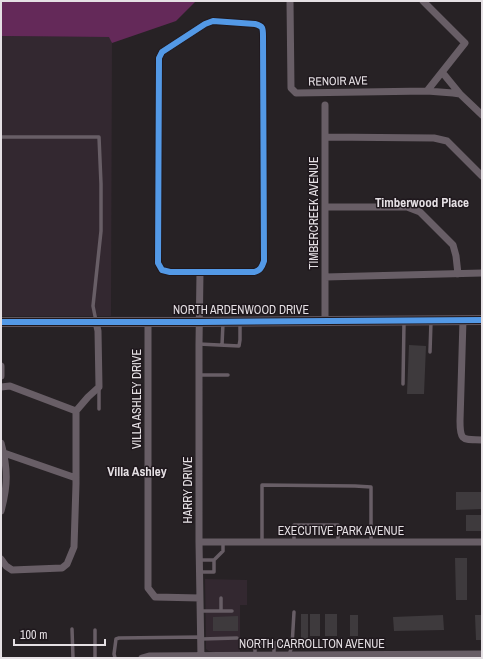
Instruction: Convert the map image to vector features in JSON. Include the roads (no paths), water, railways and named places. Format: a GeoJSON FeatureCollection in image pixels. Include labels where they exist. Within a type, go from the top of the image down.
{"type":"FeatureCollection","features":[{"type":"Feature","properties":{"kind":"street","name":"RENOIR AVE"},"geometry":{"type":"LineString","coordinates":[[290,1],[291,88],[296,93],[427,91],[460,94]]}},
{"type":"Feature","properties":{"kind":"street"},"geometry":{"type":"LineString","coordinates":[[423,1],[465,43],[427,91]]}},
{"type":"Feature","properties":{"kind":"street"},"geometry":{"type":"LineString","coordinates":[[213,22],[260,25],[263,29],[264,261],[261,269],[254,272],[200,272],[170,272],[162,270],[158,263],[160,54],[205,24],[213,22]]}},
{"type":"Feature","properties":{"kind":"street"},"geometry":{"type":"LineString","coordinates":[[442,72],[460,94],[482,115]]}},
{"type":"Feature","properties":{"kind":"street","name":"TIMBERCREEK AVENUE"},"geometry":{"type":"LineString","coordinates":[[325,105],[325,321]]}},
{"type":"Feature","properties":{"kind":"street"},"geometry":{"type":"LineString","coordinates":[[325,137],[434,138],[447,141],[482,176]]}},
{"type":"Feature","properties":{"kind":"street"},"geometry":{"type":"LineString","coordinates":[[325,207],[407,206],[420,212],[453,245],[458,274]]}},
{"type":"Feature","properties":{"kind":"street","name":"HARRY DRIVE"},"geometry":{"type":"LineString","coordinates":[[200,272],[199,375],[201,657]]}},
{"type":"Feature","properties":{"kind":"street"},"geometry":{"type":"LineString","coordinates":[[325,277],[482,273]]}},
{"type":"Feature","properties":{"kind":"street"},"geometry":{"type":"LineString","coordinates":[[463,320],[460,421],[461,435],[462,438],[466,440],[482,440]]}},
{"type":"Feature","properties":{"kind":"street","name":"NORTH ARDENWOOD DRIVE"},"geometry":{"type":"LineString","coordinates":[[1,322],[482,320]]}},
{"type":"Feature","properties":{"kind":"street"},"geometry":{"type":"LineString","coordinates":[[1,559],[6,566],[12,570],[62,568],[67,564],[74,547],[76,411],[99,387],[98,331],[96,322]]}},
{"type":"Feature","properties":{"kind":"street","name":"VILLA ASHLEY DRIVE"},"geometry":{"type":"LineString","coordinates":[[148,322],[148,588],[155,597],[200,598]]}},
{"type":"Feature","properties":{"kind":"street"},"geometry":{"type":"LineString","coordinates":[[1,366],[1,376]]}},
{"type":"Feature","properties":{"kind":"street"},"geometry":{"type":"LineString","coordinates":[[1,387],[10,386],[76,411]]}},
{"type":"Feature","properties":{"kind":"street"},"geometry":{"type":"LineString","coordinates":[[1,443],[4,453],[7,482],[6,494],[1,511]]}},
{"type":"Feature","properties":{"kind":"street"},"geometry":{"type":"LineString","coordinates":[[4,453],[76,478]]}},
{"type":"Feature","properties":{"kind":"street","name":"EXECUTIVE PARK AVENUE"},"geometry":{"type":"LineString","coordinates":[[200,542],[482,542]]}},
{"type":"Feature","properties":{"kind":"street","name":"NORTH CARROLLTON AVENUE"},"geometry":{"type":"LineString","coordinates":[[142,658],[149,656],[201,657],[255,655],[308,656],[482,654]]}},
{"type":"Feature","properties":{"kind":"lane"},"geometry":{"type":"LineString","coordinates":[[1,137],[100,137],[101,231],[93,306],[96,322]]}},
{"type":"Feature","properties":{"kind":"lane"},"geometry":{"type":"LineString","coordinates":[[403,384],[404,320]]}},
{"type":"Feature","properties":{"kind":"lane"},"geometry":{"type":"LineString","coordinates":[[430,320],[430,352]]}},
{"type":"Feature","properties":{"kind":"lane"},"geometry":{"type":"LineString","coordinates":[[222,345],[224,336],[223,322]]}},
{"type":"Feature","properties":{"kind":"lane"},"geometry":{"type":"LineString","coordinates":[[199,344],[239,346],[238,336],[240,322]]}},
{"type":"Feature","properties":{"kind":"lane"},"geometry":{"type":"LineString","coordinates":[[199,375],[228,375]]}},
{"type":"Feature","properties":{"kind":"lane"},"geometry":{"type":"LineString","coordinates":[[99,387],[99,409]]}},
{"type":"Feature","properties":{"kind":"lane"},"geometry":{"type":"LineString","coordinates":[[262,542],[262,485],[371,487],[371,542]]}},
{"type":"Feature","properties":{"kind":"lane"},"geometry":{"type":"LineString","coordinates":[[294,542],[294,525],[338,525],[338,542]]}},
{"type":"Feature","properties":{"kind":"lane"},"geometry":{"type":"LineString","coordinates":[[200,572],[214,572],[214,560],[223,551],[223,542]]}},
{"type":"Feature","properties":{"kind":"lane"},"geometry":{"type":"LineString","coordinates":[[200,560],[214,560]]}},
{"type":"Feature","properties":{"kind":"lane"},"geometry":{"type":"LineString","coordinates":[[221,598],[221,611]]}},
{"type":"Feature","properties":{"kind":"lane"},"geometry":{"type":"LineString","coordinates":[[200,611],[232,611]]}},
{"type":"Feature","properties":{"kind":"lane"},"geometry":{"type":"LineString","coordinates":[[289,655],[292,643],[294,612]]}},
{"type":"Feature","properties":{"kind":"lane"},"geometry":{"type":"LineString","coordinates":[[72,629],[73,658]]}},
{"type":"Feature","properties":{"kind":"lane"},"geometry":{"type":"LineString","coordinates":[[95,630],[95,658]]}},
{"type":"Feature","properties":{"kind":"lane"},"geometry":{"type":"LineString","coordinates":[[115,658],[114,654],[116,639],[118,638],[237,638]]}},
{"type":"Feature","properties":{"kind":"lane"},"geometry":{"type":"LineString","coordinates":[[248,643],[292,643]]}},
{"type":"Feature","properties":{"kind":"lane"},"geometry":{"type":"LineString","coordinates":[[255,643],[255,655]]}},
{"type":"Feature","properties":{"kind":"lane"},"geometry":{"type":"LineString","coordinates":[[274,643],[274,655]]}},
{"type":"Feature","properties":{"kind":"district","name":"Timberwood Place"},"geometry":{"type":"Point","coordinates":[422,202]}},
{"type":"Feature","properties":{"kind":"district","name":"Villa Ashley"},"geometry":{"type":"Point","coordinates":[137,471]}}]}
